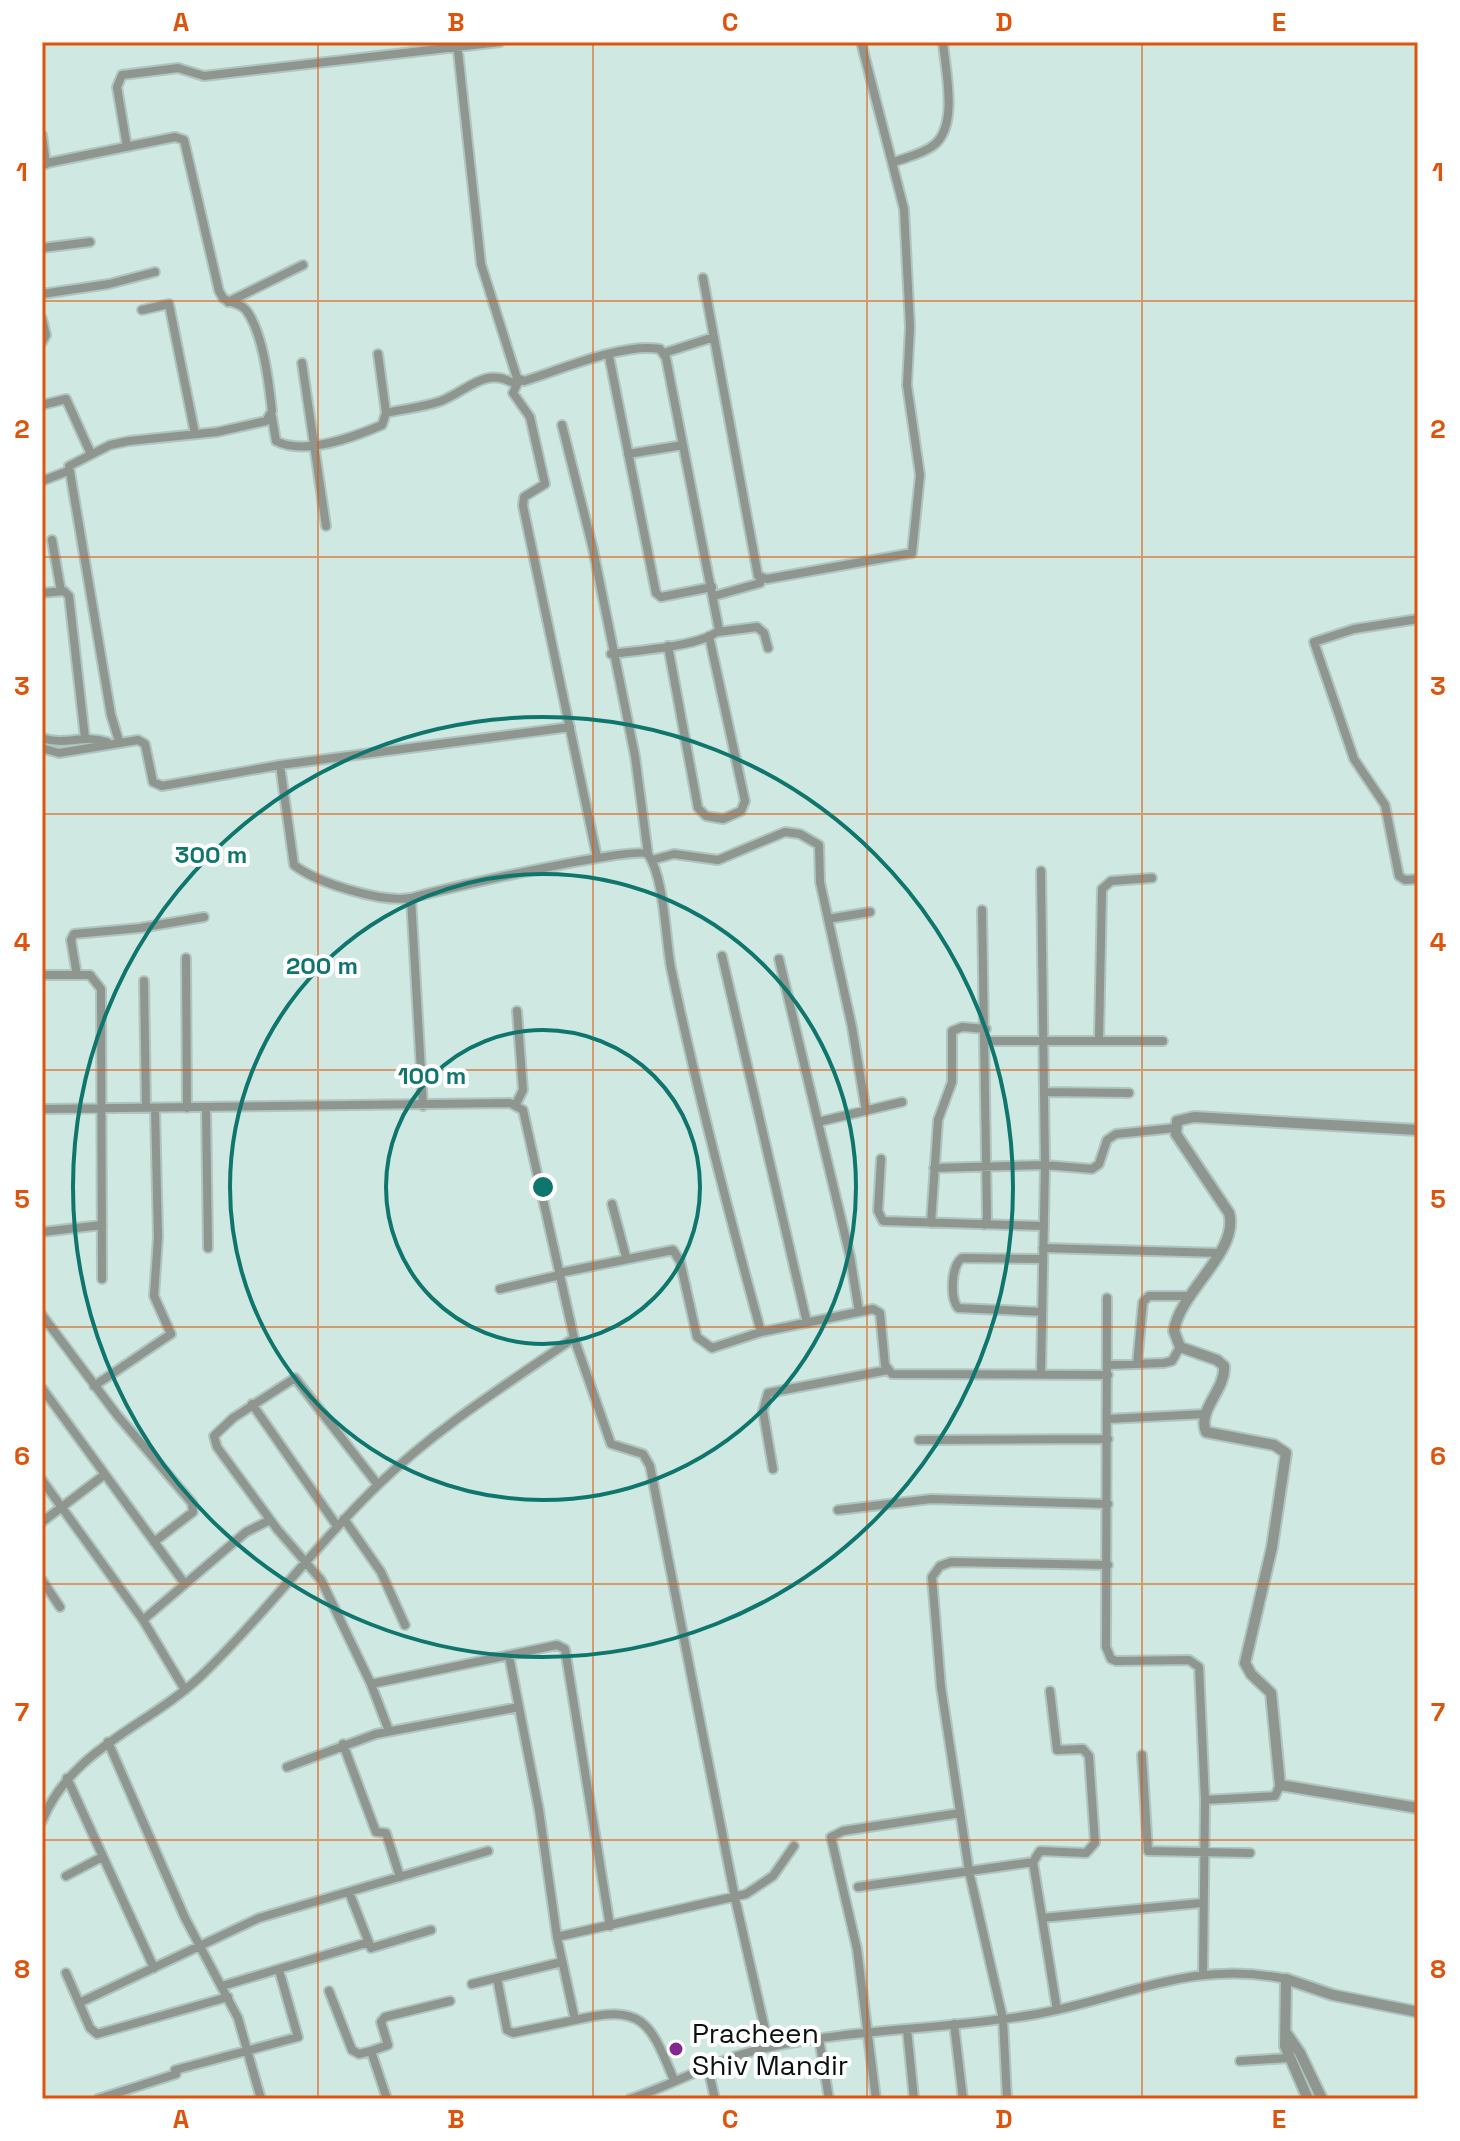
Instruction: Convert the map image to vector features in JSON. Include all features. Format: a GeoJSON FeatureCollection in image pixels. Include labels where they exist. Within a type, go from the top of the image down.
{"type":"FeatureCollection","features":[{"type":"Feature","properties":{"kind":"street"},"geometry":{"type":"LineString","coordinates":[[127,147],[117,87],[122,75],[178,68],[204,76],[500,42]]}},
{"type":"Feature","properties":{"kind":"street"},"geometry":{"type":"LineString","coordinates":[[703,278],[758,576],[767,579],[912,553],[920,475],[907,385],[910,327],[904,209],[861,42]]}},
{"type":"Feature","properties":{"kind":"street"},"geometry":{"type":"LineString","coordinates":[[894,162],[926,151],[939,141],[944,131],[947,113],[943,42]]}},
{"type":"Feature","properties":{"kind":"street"},"geometry":{"type":"LineString","coordinates":[[458,45],[481,264],[517,382],[514,396],[532,422],[545,479],[543,488],[524,497],[523,506],[597,857]]}},
{"type":"Feature","properties":{"kind":"street"},"geometry":{"type":"LineString","coordinates":[[42,135],[44,164],[175,137],[184,140],[217,283],[227,302],[243,307],[253,327],[262,355],[274,438],[278,443],[289,446],[316,443],[368,431],[384,423],[386,413],[378,354]]}},
{"type":"Feature","properties":{"kind":"street"},"geometry":{"type":"LineString","coordinates":[[42,248],[90,242]]}},
{"type":"Feature","properties":{"kind":"street"},"geometry":{"type":"LineString","coordinates":[[227,302],[303,265]]}},
{"type":"Feature","properties":{"kind":"street"},"geometry":{"type":"LineString","coordinates":[[42,294],[109,284],[155,272]]}},
{"type":"Feature","properties":{"kind":"street"},"geometry":{"type":"LineString","coordinates":[[142,310],[169,304],[195,434]]}},
{"type":"Feature","properties":{"kind":"street"},"geometry":{"type":"LineString","coordinates":[[42,319],[46,335],[42,342]]}},
{"type":"Feature","properties":{"kind":"street"},"geometry":{"type":"LineString","coordinates":[[386,413],[442,400],[489,376],[517,382],[609,356],[651,348],[664,353],[714,337]]}},
{"type":"Feature","properties":{"kind":"street"},"geometry":{"type":"LineString","coordinates":[[664,353],[713,592],[713,634],[745,801],[741,811],[729,818],[706,816],[698,808],[668,646]]}},
{"type":"Feature","properties":{"kind":"street"},"geometry":{"type":"LineString","coordinates":[[609,356],[656,593],[667,596],[713,592],[760,583]]}},
{"type":"Feature","properties":{"kind":"street"},"geometry":{"type":"LineString","coordinates":[[302,363],[326,526]]}},
{"type":"Feature","properties":{"kind":"street"},"geometry":{"type":"LineString","coordinates":[[42,405],[66,399],[91,454]]}},
{"type":"Feature","properties":{"kind":"street"},"geometry":{"type":"LineString","coordinates":[[119,741],[111,715],[68,471],[72,463],[129,441],[249,426],[272,416]]}},
{"type":"Feature","properties":{"kind":"street"},"geometry":{"type":"LineString","coordinates":[[562,425],[593,549],[611,654],[640,780],[650,857],[701,1106],[761,1332]]}},
{"type":"Feature","properties":{"kind":"street"},"geometry":{"type":"LineString","coordinates":[[628,454],[683,445]]}},
{"type":"Feature","properties":{"kind":"street"},"geometry":{"type":"LineString","coordinates":[[42,481],[68,471]]}},
{"type":"Feature","properties":{"kind":"street"},"geometry":{"type":"LineString","coordinates":[[52,540],[61,591]]}},
{"type":"Feature","properties":{"kind":"street"},"geometry":{"type":"LineString","coordinates":[[42,593],[61,591],[69,596],[85,738]]}},
{"type":"Feature","properties":{"kind":"street"},"geometry":{"type":"LineString","coordinates":[[1418,619],[1354,629],[1314,642],[1354,759],[1385,805],[1399,876],[1405,880],[1418,879]]}},
{"type":"Feature","properties":{"kind":"street"},"geometry":{"type":"LineString","coordinates":[[611,654],[668,646],[757,627],[764,633],[768,648]]}},
{"type":"Feature","properties":{"kind":"street"},"geometry":{"type":"LineString","coordinates":[[42,758],[119,741],[142,741],[153,782],[162,786],[280,765],[570,727]]}},
{"type":"Feature","properties":{"kind":"street"},"geometry":{"type":"LineString","coordinates":[[42,738],[59,742],[85,738],[108,743]]}},
{"type":"Feature","properties":{"kind":"street"},"geometry":{"type":"LineString","coordinates":[[42,748],[54,753]]}},
{"type":"Feature","properties":{"kind":"street"},"geometry":{"type":"LineString","coordinates":[[280,765],[294,865],[315,876],[370,895],[394,899],[638,851],[650,857],[674,854],[718,860],[779,833],[800,834],[821,849],[819,876],[849,1011],[866,1111]]}},
{"type":"Feature","properties":{"kind":"street"},"geometry":{"type":"LineString","coordinates":[[1041,871],[1045,1165],[1041,1373]]}},
{"type":"Feature","properties":{"kind":"street"},"geometry":{"type":"LineString","coordinates":[[1099,1039],[1102,889],[1111,881],[1152,878]]}},
{"type":"Feature","properties":{"kind":"street"},"geometry":{"type":"LineString","coordinates":[[411,898],[423,1106]]}},
{"type":"Feature","properties":{"kind":"street"},"geometry":{"type":"LineString","coordinates":[[982,910],[987,1167],[984,1225]]}},
{"type":"Feature","properties":{"kind":"street"},"geometry":{"type":"LineString","coordinates":[[828,919],[870,912]]}},
{"type":"Feature","properties":{"kind":"street"},"geometry":{"type":"LineString","coordinates":[[77,975],[71,940],[74,934],[140,928],[204,917]]}},
{"type":"Feature","properties":{"kind":"street"},"geometry":{"type":"LineString","coordinates":[[722,956],[807,1323]]}},
{"type":"Feature","properties":{"kind":"street"},"geometry":{"type":"LineString","coordinates":[[186,958],[187,1108]]}},
{"type":"Feature","properties":{"kind":"street"},"geometry":{"type":"LineString","coordinates":[[779,959],[850,1256],[859,1312]]}},
{"type":"Feature","properties":{"kind":"street"},"geometry":{"type":"LineString","coordinates":[[42,975],[90,975],[101,989],[102,1279]]}},
{"type":"Feature","properties":{"kind":"street"},"geometry":{"type":"LineString","coordinates":[[94,1386],[171,1334],[154,1296],[158,1237],[144,981]]}},
{"type":"Feature","properties":{"kind":"street"},"geometry":{"type":"LineString","coordinates":[[516,1104],[523,1090],[517,1011]]}},
{"type":"Feature","properties":{"kind":"street"},"geometry":{"type":"LineString","coordinates":[[931,1223],[938,1120],[952,1082],[952,1031],[962,1027],[986,1029]]}},
{"type":"Feature","properties":{"kind":"street"},"geometry":{"type":"LineString","coordinates":[[986,1041],[1163,1041]]}},
{"type":"Feature","properties":{"kind":"street"},"geometry":{"type":"LineString","coordinates":[[1044,1092],[1129,1093]]}},
{"type":"Feature","properties":{"kind":"street"},"geometry":{"type":"LineString","coordinates":[[818,1122],[902,1102]]}},
{"type":"Feature","properties":{"kind":"street"},"geometry":{"type":"LineString","coordinates":[[42,1109],[516,1104],[527,1116],[574,1338],[608,1438],[617,1448],[643,1454],[650,1466],[735,1898],[769,2047]]}},
{"type":"Feature","properties":{"kind":"street"},"geometry":{"type":"LineString","coordinates":[[206,1108],[208,1248]]}},
{"type":"Feature","properties":{"kind":"street"},"geometry":{"type":"LineString","coordinates":[[1175,1128],[1181,1118],[1194,1117],[1418,1130]]}},
{"type":"Feature","properties":{"kind":"street"},"geometry":{"type":"LineString","coordinates":[[934,1168],[1045,1165],[1092,1169],[1099,1164],[1107,1140],[1116,1134],[1175,1128]]}},
{"type":"Feature","properties":{"kind":"street"},"geometry":{"type":"LineString","coordinates":[[1175,1128],[1190,1158],[1229,1213],[1230,1227],[1220,1253],[1174,1325],[1174,1338],[1180,1347],[1217,1360],[1224,1366],[1223,1379],[1203,1424],[1209,1433],[1274,1445],[1286,1453],[1272,1547],[1245,1663],[1251,1674],[1271,1693],[1280,1785],[1275,1796],[1205,1800]]}},
{"type":"Feature","properties":{"kind":"street"},"geometry":{"type":"LineString","coordinates":[[881,1159],[881,1220],[1044,1226]]}},
{"type":"Feature","properties":{"kind":"street"},"geometry":{"type":"LineString","coordinates":[[612,1204],[626,1257]]}},
{"type":"Feature","properties":{"kind":"street"},"geometry":{"type":"LineString","coordinates":[[42,1232],[102,1225]]}},
{"type":"Feature","properties":{"kind":"street"},"geometry":{"type":"LineString","coordinates":[[1043,1248],[1220,1253]]}},
{"type":"Feature","properties":{"kind":"street"},"geometry":{"type":"LineString","coordinates":[[500,1289],[666,1249],[677,1254],[697,1337],[706,1346],[723,1346],[761,1332],[873,1309],[880,1313],[888,1370]]}},
{"type":"Feature","properties":{"kind":"street"},"geometry":{"type":"LineString","coordinates":[[1042,1312],[958,1308],[954,1302],[954,1283],[955,1265],[962,1258],[1043,1259]]}},
{"type":"Feature","properties":{"kind":"street"},"geometry":{"type":"LineString","coordinates":[[1137,1364],[1143,1302],[1149,1296],[1190,1296]]}},
{"type":"Feature","properties":{"kind":"street"},"geometry":{"type":"LineString","coordinates":[[1107,1298],[1106,1647],[1111,1659],[1198,1663],[1205,1800],[1202,1851],[1203,1975]]}},
{"type":"Feature","properties":{"kind":"street"},"geometry":{"type":"LineString","coordinates":[[42,1315],[94,1386],[194,1507],[187,1518],[154,1542]]}},
{"type":"Feature","properties":{"kind":"street"},"geometry":{"type":"LineString","coordinates":[[42,1821],[67,1778],[108,1742],[185,1690],[378,1485],[417,1450],[574,1338]]}},
{"type":"Feature","properties":{"kind":"street"},"geometry":{"type":"LineString","coordinates":[[1108,1365],[1172,1361],[1180,1347]]}},
{"type":"Feature","properties":{"kind":"street"},"geometry":{"type":"LineString","coordinates":[[773,1469],[763,1411],[768,1393],[888,1370],[897,1375],[1108,1375]]}},
{"type":"Feature","properties":{"kind":"street"},"geometry":{"type":"LineString","coordinates":[[378,1485],[297,1379],[289,1379],[217,1430],[215,1441],[270,1520],[321,1580],[371,1684],[389,1731]]}},
{"type":"Feature","properties":{"kind":"street"},"geometry":{"type":"LineString","coordinates":[[42,1388],[185,1584]]}},
{"type":"Feature","properties":{"kind":"street"},"geometry":{"type":"LineString","coordinates":[[252,1404],[337,1526]]}},
{"type":"Feature","properties":{"kind":"street"},"geometry":{"type":"LineString","coordinates":[[1108,1419],[1205,1414]]}},
{"type":"Feature","properties":{"kind":"street"},"geometry":{"type":"LineString","coordinates":[[919,1440],[1108,1439]]}},
{"type":"Feature","properties":{"kind":"street"},"geometry":{"type":"LineString","coordinates":[[42,1522],[104,1475]]}},
{"type":"Feature","properties":{"kind":"street"},"geometry":{"type":"LineString","coordinates":[[42,1480],[143,1620],[185,1690]]}},
{"type":"Feature","properties":{"kind":"street"},"geometry":{"type":"LineString","coordinates":[[838,1510],[931,1499],[1108,1504]]}},
{"type":"Feature","properties":{"kind":"street"},"geometry":{"type":"LineString","coordinates":[[344,1519],[381,1572],[405,1625]]}},
{"type":"Feature","properties":{"kind":"street"},"geometry":{"type":"LineString","coordinates":[[143,1620],[246,1532],[270,1520]]}},
{"type":"Feature","properties":{"kind":"street"},"geometry":{"type":"LineString","coordinates":[[1007,2099],[1003,2019],[969,1871],[931,1584],[934,1570],[951,1562],[1108,1565]]}},
{"type":"Feature","properties":{"kind":"street"},"geometry":{"type":"LineString","coordinates":[[42,1580],[60,1607]]}},
{"type":"Feature","properties":{"kind":"street"},"geometry":{"type":"LineString","coordinates":[[371,1684],[557,1645],[565,1649],[610,1926]]}},
{"type":"Feature","properties":{"kind":"street"},"geometry":{"type":"LineString","coordinates":[[509,1656],[539,1810],[557,1937],[575,2020]]}},
{"type":"Feature","properties":{"kind":"street"},"geometry":{"type":"LineString","coordinates":[[1050,1691],[1057,1750],[1083,1749],[1089,1756],[1095,1843],[1086,1853],[1040,1851],[1033,1862],[1057,2010]]}},
{"type":"Feature","properties":{"kind":"street"},"geometry":{"type":"LineString","coordinates":[[287,1767],[343,1744],[389,1731],[519,1707]]}},
{"type":"Feature","properties":{"kind":"street"},"geometry":{"type":"LineString","coordinates":[[108,1742],[199,1946],[228,1997],[261,2099]]}},
{"type":"Feature","properties":{"kind":"street"},"geometry":{"type":"LineString","coordinates":[[343,1744],[376,1832],[386,1833],[400,1877]]}},
{"type":"Feature","properties":{"kind":"street"},"geometry":{"type":"LineString","coordinates":[[1142,1755],[1146,1848],[1151,1852],[1250,1853]]}},
{"type":"Feature","properties":{"kind":"street"},"geometry":{"type":"LineString","coordinates":[[67,1778],[154,1968]]}},
{"type":"Feature","properties":{"kind":"street"},"geometry":{"type":"LineString","coordinates":[[1280,1785],[1418,1808]]}},
{"type":"Feature","properties":{"kind":"street"},"geometry":{"type":"LineString","coordinates":[[876,2099],[870,2032],[857,1949],[831,1837],[843,1831],[960,1813]]}},
{"type":"Feature","properties":{"kind":"street"},"geometry":{"type":"LineString","coordinates":[[557,1937],[735,1898],[760,1887],[773,1876],[794,1846]]}},
{"type":"Feature","properties":{"kind":"street"},"geometry":{"type":"LineString","coordinates":[[79,2003],[259,1918],[488,1851]]}},
{"type":"Feature","properties":{"kind":"street"},"geometry":{"type":"LineString","coordinates":[[66,1876],[102,1857]]}},
{"type":"Feature","properties":{"kind":"street"},"geometry":{"type":"LineString","coordinates":[[858,1887],[1033,1862]]}},
{"type":"Feature","properties":{"kind":"street"},"geometry":{"type":"LineString","coordinates":[[349,1892],[366,1943]]}},
{"type":"Feature","properties":{"kind":"street"},"geometry":{"type":"LineString","coordinates":[[1042,1918],[1202,1903]]}},
{"type":"Feature","properties":{"kind":"street"},"geometry":{"type":"LineString","coordinates":[[222,1986],[366,1943],[376,1948],[431,1930]]}},
{"type":"Feature","properties":{"kind":"street"},"geometry":{"type":"LineString","coordinates":[[472,1984],[562,1962]]}},
{"type":"Feature","properties":{"kind":"street"},"geometry":{"type":"LineString","coordinates":[[98,2099],[176,2072],[298,2037],[279,1970]]}},
{"type":"Feature","properties":{"kind":"street"},"geometry":{"type":"LineString","coordinates":[[66,1973],[90,2028],[102,2035],[228,1997]]}},
{"type":"Feature","properties":{"kind":"street"},"geometry":{"type":"LineString","coordinates":[[630,2099],[707,2064],[769,2047],[870,2032],[1003,2019],[1057,2010],[1148,1983],[1203,1975],[1254,1974],[1286,1979],[1333,1995],[1418,2012]]}},
{"type":"Feature","properties":{"kind":"street"},"geometry":{"type":"LineString","coordinates":[[497,1978],[507,2030],[513,2033],[609,2015],[642,2021],[654,2032],[674,2080]]}},
{"type":"Feature","properties":{"kind":"street"},"geometry":{"type":"LineString","coordinates":[[1286,1979],[1285,2046],[1308,2099]]}},
{"type":"Feature","properties":{"kind":"street"},"geometry":{"type":"LineString","coordinates":[[329,1991],[352,2050],[359,2054],[388,2045],[381,2022],[385,2017],[450,2001]]}},
{"type":"Feature","properties":{"kind":"street"},"geometry":{"type":"LineString","coordinates":[[954,2024],[963,2099]]}},
{"type":"Feature","properties":{"kind":"street"},"geometry":{"type":"LineString","coordinates":[[907,2029],[914,2099]]}},
{"type":"Feature","properties":{"kind":"street"},"geometry":{"type":"LineString","coordinates":[[1287,2034],[1300,2053],[1322,2099]]}},
{"type":"Feature","properties":{"kind":"street"},"geometry":{"type":"LineString","coordinates":[[819,2039],[829,2099]]}},
{"type":"Feature","properties":{"kind":"street"},"geometry":{"type":"LineString","coordinates":[[371,2051],[387,2099]]}},
{"type":"Feature","properties":{"kind":"street"},"geometry":{"type":"LineString","coordinates":[[1240,2061],[1288,2058]]}},
{"type":"Feature","properties":{"kind":"street"},"geometry":{"type":"LineString","coordinates":[[707,2064],[715,2099]]}},
{"type":"Feature","properties":{"kind":"place","name":"Pracheen Shiv Mandir"},"geometry":{"type":"Point","coordinates":[676,2049]}}]}
